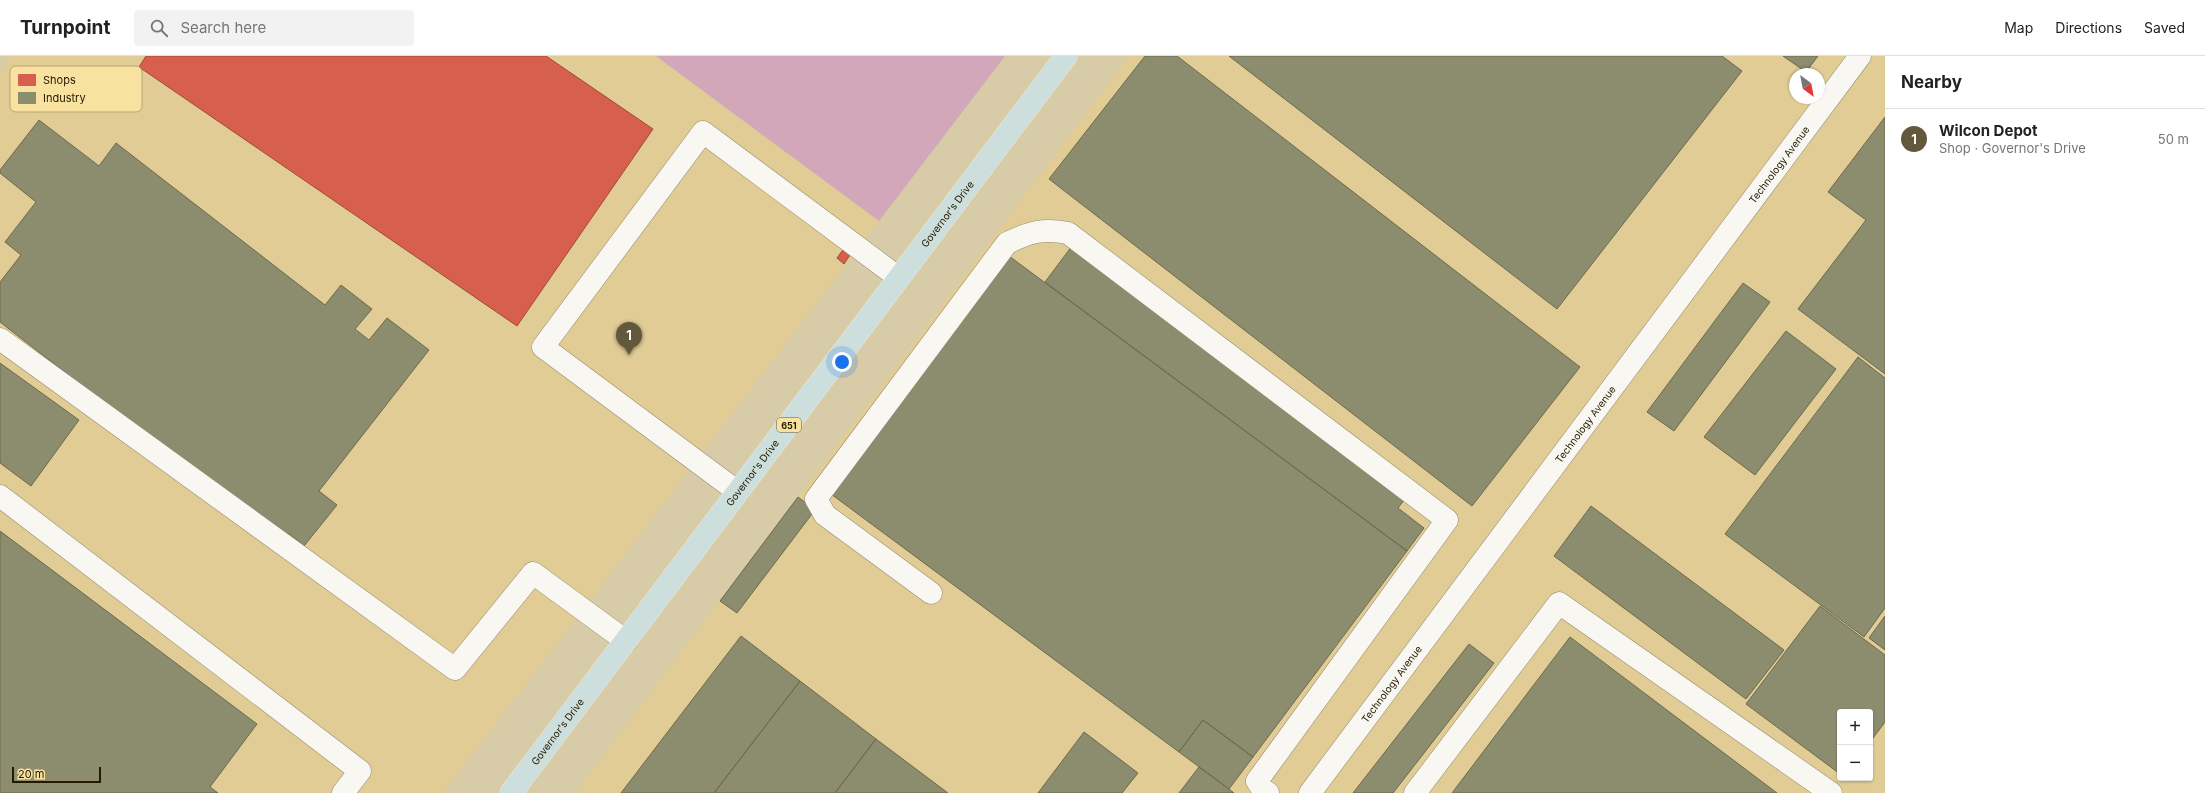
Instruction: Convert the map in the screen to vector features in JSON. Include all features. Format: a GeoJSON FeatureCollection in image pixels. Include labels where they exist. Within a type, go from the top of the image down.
{"type":"FeatureCollection","features":[{"type":"Feature","properties":{"kind":"highway","name":"Governor's Drive"},"geometry":{"type":"LineString","coordinates":[[511,793],[1066,56]]}},
{"type":"Feature","properties":{"kind":"street","name":"Technology Avenue"},"geometry":{"type":"LineString","coordinates":[[1310,793],[1860,56]]}},
{"type":"Feature","properties":{"kind":"street"},"geometry":{"type":"LineString","coordinates":[[738,492],[543,347],[703,132],[900,278]]}},
{"type":"Feature","properties":{"kind":"street"},"geometry":{"type":"LineString","coordinates":[[931,593],[825,515],[816,499],[1007,242],[1028,233],[1050,230],[1068,233],[1447,520],[1257,782],[1262,789],[1268,793]]}},
{"type":"Feature","properties":{"kind":"street"},"geometry":{"type":"LineString","coordinates":[[0,339],[455,669],[533,573],[626,641]]}},
{"type":"Feature","properties":{"kind":"street"},"geometry":{"type":"LineString","coordinates":[[0,496],[360,771],[343,793]]}},
{"type":"Feature","properties":{"kind":"street"},"geometry":{"type":"LineString","coordinates":[[1415,793],[1559,603],[1831,793]]}},
{"type":"Feature","properties":{"kind":"shaded area"},"geometry":{"type":"Polygon","coordinates":[[[11,56],[656,56],[879,221],[443,793],[0,793],[0,76],[11,56]]]}},
{"type":"Feature","properties":{"kind":"shaded area"},"geometry":{"type":"Polygon","coordinates":[[[656,56],[1005,56],[879,221],[656,56]]]}},
{"type":"Feature","properties":{"kind":"shaded area"},"geometry":{"type":"Polygon","coordinates":[[[1129,56],[1885,56],[1885,793],[575,793],[1129,56]]]}},
{"type":"Feature","properties":{"kind":"building: Shops"},"geometry":{"type":"Polygon","coordinates":[[[146,56],[546,56],[653,129],[517,326],[142,69],[142,66],[140,66],[146,56]]]}},
{"type":"Feature","properties":{"kind":"building: Shops"},"geometry":{"type":"Polygon","coordinates":[[[845,247],[852,252],[844,264],[837,258],[845,247]]]}},
{"type":"Feature","properties":{"kind":"building: Industry"},"geometry":{"type":"Polygon","coordinates":[[[1145,56],[1177,56],[1580,367],[1472,506],[1049,179],[1145,56]]]}},
{"type":"Feature","properties":{"kind":"building: Industry"},"geometry":{"type":"Polygon","coordinates":[[[1229,56],[1722,56],[1742,71],[1557,309],[1229,56]]]}},
{"type":"Feature","properties":{"kind":"building: Industry"},"geometry":{"type":"Polygon","coordinates":[[[1783,56],[1818,56],[1809,68],[1800,68],[1783,56]]]}},
{"type":"Feature","properties":{"kind":"building: Industry"},"geometry":{"type":"Polygon","coordinates":[[[1885,117],[1885,374],[1798,309],[1866,220],[1828,192],[1885,117]]]}},
{"type":"Feature","properties":{"kind":"building: Industry"},"geometry":{"type":"Polygon","coordinates":[[[39,120],[99,166],[116,143],[325,305],[341,285],[372,309],[355,329],[369,340],[387,318],[429,350],[319,491],[337,505],[304,546],[288,533],[282,540],[0,322],[0,282],[21,255],[5,242],[36,202],[0,173],[0,170],[39,120]]]}},
{"type":"Feature","properties":{"kind":"building: Industry"},"geometry":{"type":"Polygon","coordinates":[[[1072,246],[1408,495],[1398,508],[1424,528],[1407,551],[1045,282],[1072,246]]]}},
{"type":"Feature","properties":{"kind":"building: Industry"},"geometry":{"type":"Polygon","coordinates":[[[1009,256],[1407,551],[1253,757],[1203,720],[1179,752],[831,494],[1009,256]]]}},
{"type":"Feature","properties":{"kind":"building: Industry"},"geometry":{"type":"Polygon","coordinates":[[[1743,283],[1770,302],[1674,431],[1647,412],[1743,283]]]}},
{"type":"Feature","properties":{"kind":"building: Industry"},"geometry":{"type":"Polygon","coordinates":[[[1786,331],[1836,369],[1755,475],[1704,437],[1786,331]]]}},
{"type":"Feature","properties":{"kind":"building: Industry"},"geometry":{"type":"Polygon","coordinates":[[[1858,357],[1885,378],[1885,608],[1864,637],[1725,534],[1858,357]]]}},
{"type":"Feature","properties":{"kind":"building: Industry"},"geometry":{"type":"Polygon","coordinates":[[[0,363],[79,420],[31,486],[0,463],[0,363]]]}},
{"type":"Feature","properties":{"kind":"building: Industry"},"geometry":{"type":"Polygon","coordinates":[[[798,497],[815,510],[737,613],[720,601],[798,497]]]}},
{"type":"Feature","properties":{"kind":"building: Industry"},"geometry":{"type":"Polygon","coordinates":[[[1591,506],[1784,650],[1746,699],[1554,556],[1591,506]]]}},
{"type":"Feature","properties":{"kind":"building: Industry"},"geometry":{"type":"Polygon","coordinates":[[[0,531],[257,724],[210,787],[218,793],[0,793],[0,531]]]}},
{"type":"Feature","properties":{"kind":"building: Industry"},"geometry":{"type":"Polygon","coordinates":[[[1820,606],[1885,655],[1885,722],[1873,738],[1873,709],[1837,709],[1837,772],[1746,704],[1820,606]]]}},
{"type":"Feature","properties":{"kind":"building: Industry"},"geometry":{"type":"Polygon","coordinates":[[[1885,616],[1885,650],[1869,638],[1885,616]]]}},
{"type":"Feature","properties":{"kind":"building: Industry"},"geometry":{"type":"Polygon","coordinates":[[[741,636],[800,681],[714,793],[621,793],[741,636]]]}},
{"type":"Feature","properties":{"kind":"building: Industry"},"geometry":{"type":"Polygon","coordinates":[[[1570,637],[1777,793],[1452,793],[1570,637]]]}},
{"type":"Feature","properties":{"kind":"building: Industry"},"geometry":{"type":"Polygon","coordinates":[[[1469,644],[1494,663],[1393,793],[1353,793],[1469,644]]]}},
{"type":"Feature","properties":{"kind":"building: Industry"},"geometry":{"type":"Polygon","coordinates":[[[800,681],[876,739],[835,793],[714,793],[800,681]]]}},
{"type":"Feature","properties":{"kind":"building: Industry"},"geometry":{"type":"Polygon","coordinates":[[[1203,720],[1253,757],[1229,789],[1179,752],[1203,720]]]}},
{"type":"Feature","properties":{"kind":"building: Industry"},"geometry":{"type":"Polygon","coordinates":[[[1084,732],[1138,773],[1122,793],[1038,793],[1084,732]]]}},
{"type":"Feature","properties":{"kind":"building: Industry"},"geometry":{"type":"Polygon","coordinates":[[[876,739],[948,793],[835,793],[876,739]]]}},
{"type":"Feature","properties":{"kind":"building: Industry"},"geometry":{"type":"Polygon","coordinates":[[[1199,767],[1229,789],[1234,793],[1179,793],[1199,767]]]}},
{"type":"Feature","properties":{"kind":"place","name":"Wilcon Depot"},"geometry":{"type":"Point","coordinates":[629,355]}}]}
